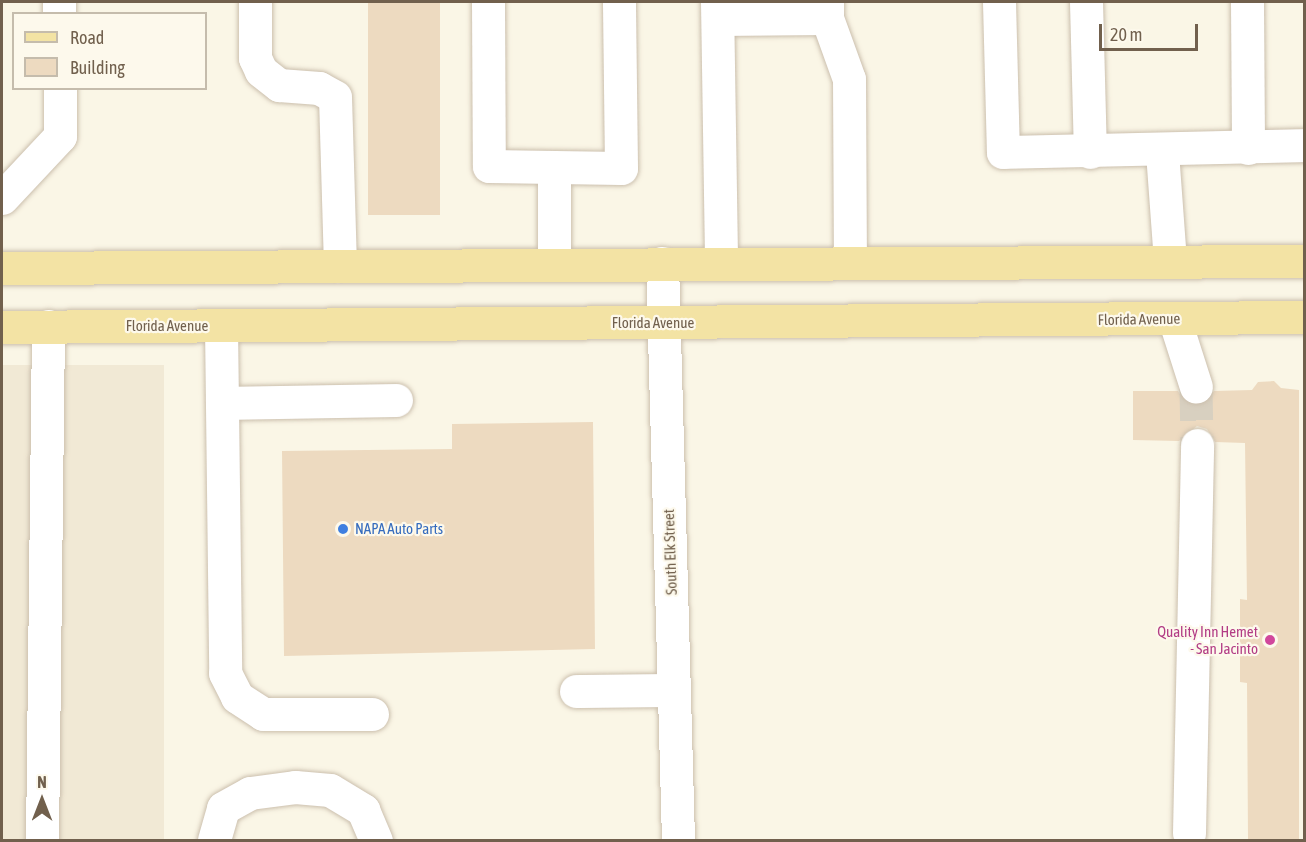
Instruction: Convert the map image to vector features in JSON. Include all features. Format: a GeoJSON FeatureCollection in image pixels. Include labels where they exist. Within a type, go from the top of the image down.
{"type":"FeatureCollection","features":[{"type":"Feature","properties":{"kind":"main road"},"geometry":{"type":"LineString","coordinates":[[2,268],[1305,261]]}},
{"type":"Feature","properties":{"kind":"main road","name":"Florida Avenue"},"geometry":{"type":"LineString","coordinates":[[2,327],[1305,317]]}},
{"type":"Feature","properties":{"kind":"street"},"geometry":{"type":"LineString","coordinates":[[255,2],[255,58],[261,72],[279,85],[319,88],[335,97],[340,266]]}},
{"type":"Feature","properties":{"kind":"street"},"geometry":{"type":"LineString","coordinates":[[488,2],[489,166],[621,168],[619,2]]}},
{"type":"Feature","properties":{"kind":"street"},"geometry":{"type":"LineString","coordinates":[[999,2],[1003,152],[1162,152],[1305,145]]}},
{"type":"Feature","properties":{"kind":"street"},"geometry":{"type":"LineString","coordinates":[[1086,2],[1090,152]]}},
{"type":"Feature","properties":{"kind":"street"},"geometry":{"type":"LineString","coordinates":[[1247,2],[1248,148]]}},
{"type":"Feature","properties":{"kind":"street"},"geometry":{"type":"LineString","coordinates":[[721,263],[718,10],[827,10],[849,79],[850,263]]}},
{"type":"Feature","properties":{"kind":"street"},"geometry":{"type":"LineString","coordinates":[[2,198],[60,136],[60,90]]}},
{"type":"Feature","properties":{"kind":"street"},"geometry":{"type":"LineString","coordinates":[[1162,152],[1170,262]]}},
{"type":"Feature","properties":{"kind":"street"},"geometry":{"type":"LineString","coordinates":[[554,167],[554,264]]}},
{"type":"Feature","properties":{"kind":"street","name":"South Elk Street"},"geometry":{"type":"LineString","coordinates":[[662,263],[678,840]]}},
{"type":"Feature","properties":{"kind":"street"},"geometry":{"type":"LineString","coordinates":[[1174,318],[1196,387]]}},
{"type":"Feature","properties":{"kind":"street"},"geometry":{"type":"LineString","coordinates":[[221,325],[225,673],[237,697],[263,714],[372,714]]}},
{"type":"Feature","properties":{"kind":"street"},"geometry":{"type":"LineString","coordinates":[[42,840],[48,327]]}},
{"type":"Feature","properties":{"kind":"street"},"geometry":{"type":"LineString","coordinates":[[222,403],[396,400]]}},
{"type":"Feature","properties":{"kind":"street"},"geometry":{"type":"LineString","coordinates":[[1189,833],[1197,445]]}},
{"type":"Feature","properties":{"kind":"street"},"geometry":{"type":"LineString","coordinates":[[576,691],[674,690]]}},
{"type":"Feature","properties":{"kind":"street"},"geometry":{"type":"LineString","coordinates":[[214,840],[223,808],[250,793],[295,787],[330,790],[363,810],[376,840]]}},
{"type":"Feature","properties":{"kind":"shaded area"},"geometry":{"type":"Polygon","coordinates":[[[2,365],[164,365],[164,840],[2,840],[2,365]]]}},
{"type":"Feature","properties":{"kind":"building"},"geometry":{"type":"Polygon","coordinates":[[[368,2],[440,2],[440,215],[368,215],[368,2]]]}},
{"type":"Feature","properties":{"kind":"building","name":"Quality Inn Hemet - San Jacinto"},"geometry":{"type":"Polygon","coordinates":[[[1274,381],[1281,388],[1299,390],[1299,840],[1248,840],[1247,683],[1240,682],[1240,599],[1247,600],[1245,443],[1215,442],[1207,429],[1197,426],[1179,441],[1133,440],[1133,391],[1178,391],[1184,401],[1201,405],[1214,391],[1252,390],[1258,382],[1274,381]]]}},
{"type":"Feature","properties":{"kind":"building"},"geometry":{"type":"Polygon","coordinates":[[[593,422],[595,649],[284,656],[282,451],[452,449],[452,424],[593,422]]]}},
{"type":"Feature","properties":{"kind":"tunnel"},"geometry":{"type":"LineString","coordinates":[[1196,387],[1197,445]]}},
{"type":"Feature","properties":{"kind":"place","name":"NAPA Auto Parts"},"geometry":{"type":"Point","coordinates":[343,529]}},
{"type":"Feature","properties":{"kind":"place","name":"Quality Inn Hemet - San Jacinto"},"geometry":{"type":"Point","coordinates":[1270,640]}}]}
